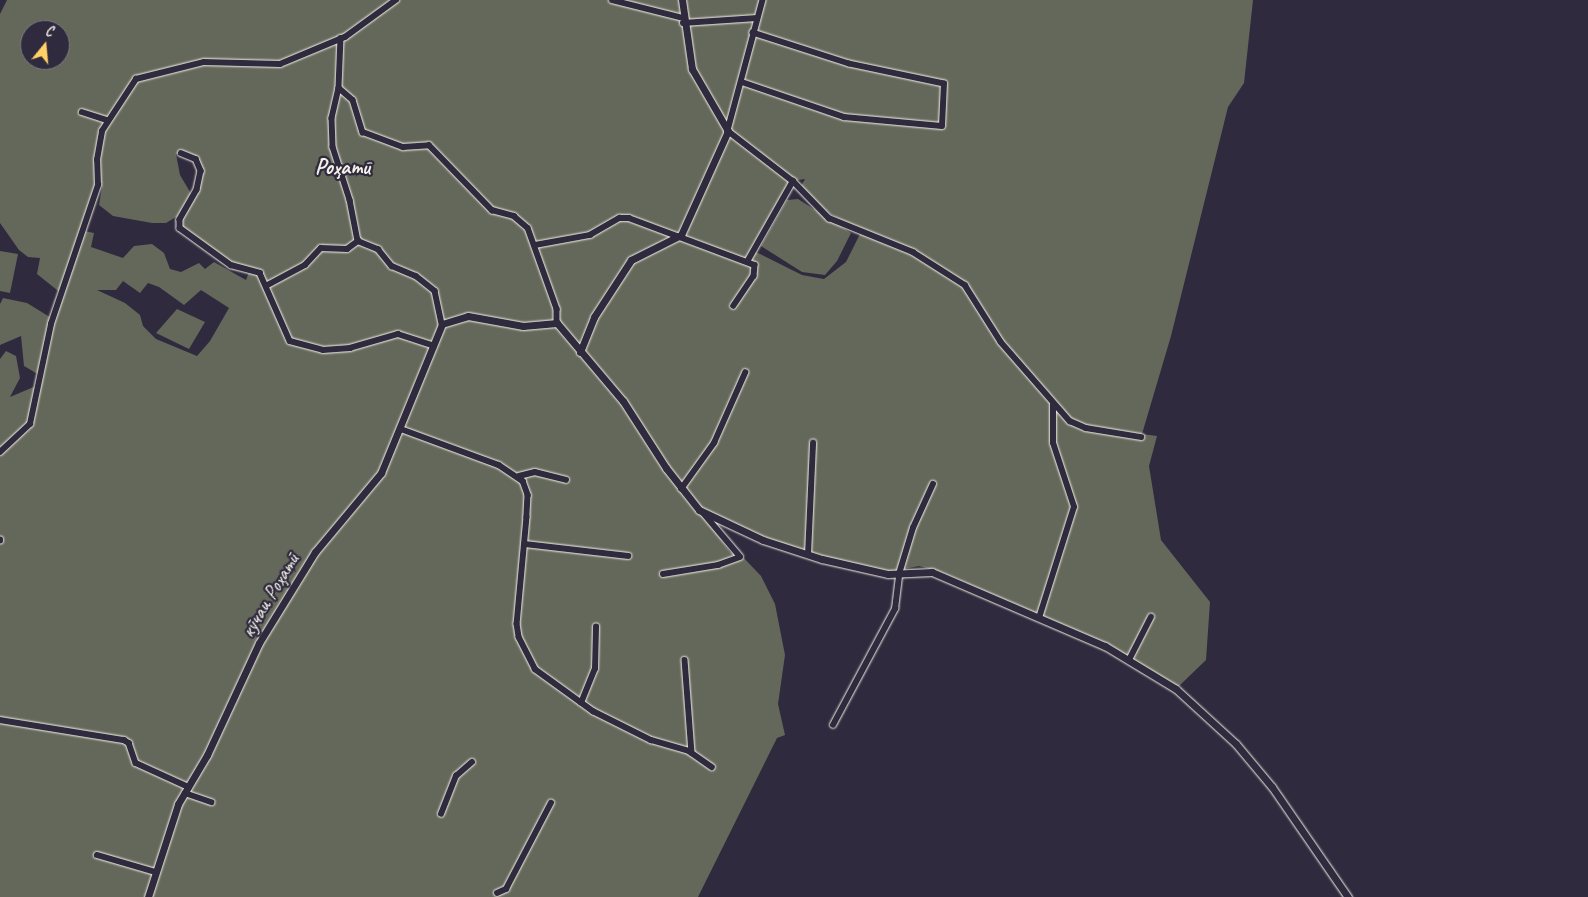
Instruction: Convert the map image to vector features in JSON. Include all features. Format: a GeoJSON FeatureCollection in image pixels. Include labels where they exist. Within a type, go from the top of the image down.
{"type":"FeatureCollection","features":[{"type":"Feature","properties":{"kind":"street"},"geometry":{"type":"LineString","coordinates":[[0,452],[30,424],[51,324],[98,185],[97,154],[107,120],[136,79],[204,62],[274,66],[341,38],[396,0]]}},
{"type":"Feature","properties":{"kind":"street"},"geometry":{"type":"LineString","coordinates":[[612,0],[683,20],[757,18]]}},
{"type":"Feature","properties":{"kind":"street"},"geometry":{"type":"LineString","coordinates":[[682,0],[683,20],[698,84],[728,131],[793,181],[820,210],[842,226],[913,252],[965,285],[1000,342],[1053,405],[1081,426],[1141,436]]}},
{"type":"Feature","properties":{"kind":"street"},"geometry":{"type":"LineString","coordinates":[[580,352],[594,317],[632,260],[681,235],[728,131],[763,0]]}},
{"type":"Feature","properties":{"kind":"street"},"geometry":{"type":"LineString","coordinates":[[742,82],[844,117],[942,126],[944,84],[848,64],[753,33]]}},
{"type":"Feature","properties":{"kind":"street"},"geometry":{"type":"LineString","coordinates":[[341,38],[339,88],[332,118],[334,159],[350,200],[358,241]]}},
{"type":"Feature","properties":{"kind":"street"},"geometry":{"type":"LineString","coordinates":[[339,88],[353,100],[363,132],[403,147],[432,147],[492,210],[523,222],[535,245],[557,309],[557,323],[623,401],[681,489],[740,557],[718,566],[663,574]]}},
{"type":"Feature","properties":{"kind":"street"},"geometry":{"type":"LineString","coordinates":[[82,112],[107,120]]}},
{"type":"Feature","properties":{"kind":"street"},"geometry":{"type":"LineString","coordinates":[[181,153],[196,159],[201,170],[197,190],[180,220],[180,228],[231,266],[260,273],[283,332],[296,344],[323,350],[350,348],[398,334],[434,346]]}},
{"type":"Feature","properties":{"kind":"street"},"geometry":{"type":"LineString","coordinates":[[747,262],[793,181]]}},
{"type":"Feature","properties":{"kind":"street"},"geometry":{"type":"LineString","coordinates":[[535,245],[590,235],[624,217],[681,235],[756,266],[754,276],[734,306]]}},
{"type":"Feature","properties":{"kind":"street"},"geometry":{"type":"LineString","coordinates":[[266,286],[305,265],[321,248],[347,249],[358,241]]}},
{"type":"Feature","properties":{"kind":"street"},"geometry":{"type":"LineString","coordinates":[[358,241],[378,249],[392,266],[416,276],[435,291],[442,324],[468,316],[522,326],[557,323]]}},
{"type":"Feature","properties":{"kind":"street","name":"кӯчаи Роҳатӣ"},"geometry":{"type":"LineString","coordinates":[[148,897],[187,790],[285,596],[315,552],[381,473],[401,429],[442,324]]}},
{"type":"Feature","properties":{"kind":"street"},"geometry":{"type":"LineString","coordinates":[[681,489],[714,443],[745,373]]}},
{"type":"Feature","properties":{"kind":"street"},"geometry":{"type":"LineString","coordinates":[[1039,618],[1074,507],[1053,443],[1053,405]]}},
{"type":"Feature","properties":{"kind":"street"},"geometry":{"type":"LineString","coordinates":[[401,429],[499,465],[519,476],[528,496],[525,544],[518,592],[519,637],[535,669],[581,703],[652,740],[692,753],[712,767]]}},
{"type":"Feature","properties":{"kind":"street"},"geometry":{"type":"LineString","coordinates":[[808,555],[813,443]]}},
{"type":"Feature","properties":{"kind":"street"},"geometry":{"type":"LineString","coordinates":[[519,476],[535,472],[566,480]]}},
{"type":"Feature","properties":{"kind":"street"},"geometry":{"type":"LineString","coordinates":[[833,725],[896,609],[899,574],[913,528],[933,484]]}},
{"type":"Feature","properties":{"kind":"street"},"geometry":{"type":"LineString","coordinates":[[699,510],[763,540],[808,555],[899,574],[932,572],[1039,618],[1129,660],[1189,698],[1236,744],[1272,787],[1348,897]]}},
{"type":"Feature","properties":{"kind":"street"},"geometry":{"type":"LineString","coordinates":[[525,544],[557,551],[628,556]]}},
{"type":"Feature","properties":{"kind":"street"},"geometry":{"type":"LineString","coordinates":[[1129,660],[1150,617]]}},
{"type":"Feature","properties":{"kind":"street"},"geometry":{"type":"LineString","coordinates":[[581,703],[595,669],[596,627]]}},
{"type":"Feature","properties":{"kind":"street"},"geometry":{"type":"LineString","coordinates":[[685,660],[692,753]]}},
{"type":"Feature","properties":{"kind":"street"},"geometry":{"type":"LineString","coordinates":[[0,720],[118,738],[130,743],[136,763],[211,802]]}},
{"type":"Feature","properties":{"kind":"street"},"geometry":{"type":"LineString","coordinates":[[440,814],[456,776],[472,762]]}},
{"type":"Feature","properties":{"kind":"street"},"geometry":{"type":"LineString","coordinates":[[497,893],[506,889],[551,804]]}},
{"type":"Feature","properties":{"kind":"street"},"geometry":{"type":"LineString","coordinates":[[97,855],[156,872]]}},
{"type":"Feature","properties":{"kind":"green space"},"geometry":{"type":"Polygon","coordinates":[[[7,0],[1253,0],[1244,83],[1228,107],[1171,336],[1142,434],[1157,436],[1149,466],[1161,540],[1210,602],[1206,660],[1178,687],[1107,644],[941,572],[919,566],[884,573],[762,543],[701,512],[730,552],[741,555],[761,576],[775,604],[785,655],[778,704],[785,735],[777,738],[698,897],[0,897],[0,359],[6,351],[16,356],[20,378],[10,397],[36,386],[41,376],[24,366],[21,336],[0,345],[0,304],[3,298],[27,303],[53,319],[62,294],[37,274],[40,258],[28,257],[19,250],[0,223],[0,14],[7,0]],[[176,154],[180,175],[193,197],[199,168],[190,155],[176,154]],[[805,179],[792,181],[752,250],[802,275],[824,279],[846,262],[861,232],[809,201],[800,188],[805,179]],[[99,181],[84,231],[94,233],[91,247],[123,258],[134,246],[152,244],[164,253],[170,269],[181,272],[199,263],[205,269],[214,262],[246,280],[249,272],[233,268],[184,233],[176,225],[181,214],[166,223],[152,223],[113,216],[99,205],[102,187],[99,181]],[[123,281],[116,290],[97,290],[125,303],[140,315],[143,326],[156,339],[197,356],[210,341],[229,308],[201,290],[184,305],[159,287],[148,283],[140,293],[123,281]]]}},
{"type":"Feature","properties":{"kind":"green space"},"geometry":{"type":"Polygon","coordinates":[[[798,199],[851,233],[837,261],[825,275],[802,272],[761,246],[787,200],[798,199]]]}},
{"type":"Feature","properties":{"kind":"green space"},"geometry":{"type":"Polygon","coordinates":[[[0,251],[18,254],[10,293],[0,291],[0,251]]]}},
{"type":"Feature","properties":{"kind":"green space"},"geometry":{"type":"Polygon","coordinates":[[[177,309],[205,322],[189,349],[156,333],[177,309]]]}},
{"type":"Feature","properties":{"kind":"district","name":"Роҳатӣ"},"geometry":{"type":"Point","coordinates":[343,168]}}]}
